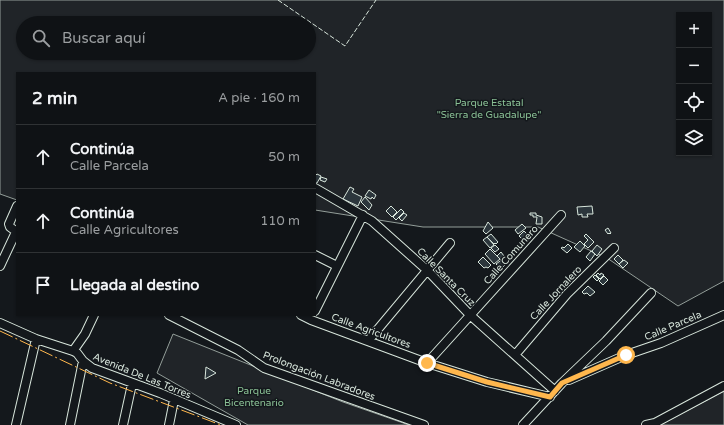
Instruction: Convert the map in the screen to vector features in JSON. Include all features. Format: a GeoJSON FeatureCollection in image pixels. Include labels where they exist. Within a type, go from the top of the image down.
{"type":"FeatureCollection","features":[{"type":"Feature","properties":{"kind":"street","name":"Calle Santa Cruz"},"geometry":{"type":"LineString","coordinates":[[316,189],[372,221],[428,271],[470,315],[515,355],[552,394]]}},
{"type":"Feature","properties":{"kind":"street"},"geometry":{"type":"LineString","coordinates":[[16,208],[9,222],[9,225],[16,231]]}},
{"type":"Feature","properties":{"kind":"street"},"geometry":{"type":"LineString","coordinates":[[316,309],[363,215]]}},
{"type":"Feature","properties":{"kind":"street","name":"Calle Comunero"},"geometry":{"type":"LineString","coordinates":[[427,363],[561,215]]}},
{"type":"Feature","properties":{"kind":"street"},"geometry":{"type":"LineString","coordinates":[[0,266],[3,252],[16,233]]}},
{"type":"Feature","properties":{"kind":"street"},"geometry":{"type":"LineString","coordinates":[[368,341],[450,244]]}},
{"type":"Feature","properties":{"kind":"street","name":"Calle Jornalero"},"geometry":{"type":"LineString","coordinates":[[515,355],[567,294],[614,248]]}},
{"type":"Feature","properties":{"kind":"street"},"geometry":{"type":"LineString","coordinates":[[316,256],[337,266]]}},
{"type":"Feature","properties":{"kind":"street"},"geometry":{"type":"LineString","coordinates":[[523,425],[562,383],[606,341],[651,293]]}},
{"type":"Feature","properties":{"kind":"street","name":"Calle Parcela"},"geometry":{"type":"LineString","coordinates":[[562,383],[626,355],[667,341],[724,315]]}},
{"type":"Feature","properties":{"kind":"street"},"geometry":{"type":"LineString","coordinates":[[73,351],[85,334],[94,316]]}},
{"type":"Feature","properties":{"kind":"street","name":"Prolongación Labradores"},"geometry":{"type":"LineString","coordinates":[[171,316],[238,350],[264,368],[424,425]]}},
{"type":"Feature","properties":{"kind":"street","name":"Calle Agricultores"},"geometry":{"type":"LineString","coordinates":[[312,317],[368,341],[427,363],[487,382],[552,394]]}},
{"type":"Feature","properties":{"kind":"street","name":"Avenida De Las Torres"},"geometry":{"type":"LineString","coordinates":[[0,323],[36,339],[73,351],[92,368],[132,384],[160,393],[236,425]]}},
{"type":"Feature","properties":{"kind":"street"},"geometry":{"type":"LineString","coordinates":[[16,425],[36,339]]}},
{"type":"Feature","properties":{"kind":"street"},"geometry":{"type":"LineString","coordinates":[[70,425],[83,361]]}},
{"type":"Feature","properties":{"kind":"street"},"geometry":{"type":"LineString","coordinates":[[123,425],[132,384]]}},
{"type":"Feature","properties":{"kind":"street"},"geometry":{"type":"LineString","coordinates":[[646,425],[655,423],[724,386]]}},
{"type":"Feature","properties":{"kind":"street"},"geometry":{"type":"LineString","coordinates":[[169,425],[174,400]]}},
{"type":"Feature","properties":{"kind":"green space","name":"Parque Estatal \"Sierra de Guadalupe\""},"geometry":{"type":"Polygon","coordinates":[[[0,0],[724,0],[724,281],[678,306],[607,258],[538,227],[423,227],[316,210],[316,72],[16,72],[16,200],[0,194],[0,0]]]}},
{"type":"Feature","properties":{"kind":"green space","name":"Parque Bicentenario"},"geometry":{"type":"Polygon","coordinates":[[[173,334],[343,402],[409,425],[248,425],[157,373],[173,334]]]}},
{"type":"Feature","properties":{"kind":"green space"},"geometry":{"type":"Polygon","coordinates":[[[724,391],[724,425],[660,425],[724,391]]]}},
{"type":"Feature","properties":{"kind":"building"},"geometry":{"type":"Polygon","coordinates":[[[316,175],[321,176],[317,183],[316,183],[316,175]]]}},
{"type":"Feature","properties":{"kind":"building"},"geometry":{"type":"Polygon","coordinates":[[[321,177],[327,179],[325,182],[320,180],[321,177]]]}},
{"type":"Feature","properties":{"kind":"building"},"geometry":{"type":"Polygon","coordinates":[[[350,187],[354,189],[352,192],[362,197],[358,206],[343,199],[350,187]]]}},
{"type":"Feature","properties":{"kind":"building"},"geometry":{"type":"Polygon","coordinates":[[[369,190],[376,195],[374,199],[372,197],[371,199],[365,196],[369,190]]]}},
{"type":"Feature","properties":{"kind":"building"},"geometry":{"type":"Polygon","coordinates":[[[365,197],[372,205],[369,210],[361,202],[365,197]]]}},
{"type":"Feature","properties":{"kind":"building"},"geometry":{"type":"Polygon","coordinates":[[[391,206],[397,212],[392,217],[386,211],[391,206]]]}},
{"type":"Feature","properties":{"kind":"building"},"geometry":{"type":"Polygon","coordinates":[[[592,206],[593,214],[587,214],[588,217],[582,217],[582,214],[578,215],[577,207],[592,206]]]}},
{"type":"Feature","properties":{"kind":"building"},"geometry":{"type":"Polygon","coordinates":[[[401,209],[404,212],[396,220],[393,217],[401,209]]]}},
{"type":"Feature","properties":{"kind":"building"},"geometry":{"type":"Polygon","coordinates":[[[404,213],[407,215],[402,221],[399,218],[404,213]]]}},
{"type":"Feature","properties":{"kind":"building"},"geometry":{"type":"Polygon","coordinates":[[[530,213],[536,213],[536,215],[542,217],[542,224],[536,224],[537,217],[533,217],[530,213]]]}},
{"type":"Feature","properties":{"kind":"building"},"geometry":{"type":"Polygon","coordinates":[[[488,222],[493,228],[486,234],[483,231],[488,222]]]}},
{"type":"Feature","properties":{"kind":"building"},"geometry":{"type":"Polygon","coordinates":[[[522,224],[526,228],[518,234],[515,230],[522,224]]]}},
{"type":"Feature","properties":{"kind":"building"},"geometry":{"type":"Polygon","coordinates":[[[608,228],[611,233],[610,234],[608,234],[605,230],[608,228]]]}},
{"type":"Feature","properties":{"kind":"building"},"geometry":{"type":"Polygon","coordinates":[[[524,231],[531,238],[526,243],[519,236],[524,231]]]}},
{"type":"Feature","properties":{"kind":"building"},"geometry":{"type":"Polygon","coordinates":[[[491,234],[498,242],[496,244],[494,244],[487,237],[491,234]]]}},
{"type":"Feature","properties":{"kind":"building"},"geometry":{"type":"Polygon","coordinates":[[[586,234],[594,242],[588,248],[584,244],[588,240],[584,236],[586,234]]]}},
{"type":"Feature","properties":{"kind":"building"},"geometry":{"type":"Polygon","coordinates":[[[487,237],[494,245],[490,248],[483,240],[487,237]]]}},
{"type":"Feature","properties":{"kind":"building"},"geometry":{"type":"Polygon","coordinates":[[[580,241],[585,246],[580,252],[574,247],[580,241]]]}},
{"type":"Feature","properties":{"kind":"building"},"geometry":{"type":"Polygon","coordinates":[[[568,244],[572,248],[567,253],[561,248],[564,248],[568,244]]]}},
{"type":"Feature","properties":{"kind":"building"},"geometry":{"type":"Polygon","coordinates":[[[495,245],[499,249],[495,252],[491,248],[495,245]]]}},
{"type":"Feature","properties":{"kind":"building"},"geometry":{"type":"Polygon","coordinates":[[[597,245],[602,249],[597,256],[592,251],[597,245]]]}},
{"type":"Feature","properties":{"kind":"building"},"geometry":{"type":"Polygon","coordinates":[[[490,249],[500,259],[494,264],[485,254],[490,249]]]}},
{"type":"Feature","properties":{"kind":"building"},"geometry":{"type":"Polygon","coordinates":[[[591,251],[595,254],[590,261],[586,257],[591,251]]]}},
{"type":"Feature","properties":{"kind":"building"},"geometry":{"type":"Polygon","coordinates":[[[501,252],[504,256],[501,260],[497,256],[501,252]]]}},
{"type":"Feature","properties":{"kind":"building"},"geometry":{"type":"Polygon","coordinates":[[[618,255],[623,260],[619,264],[614,259],[618,255]]]}},
{"type":"Feature","properties":{"kind":"building"},"geometry":{"type":"Polygon","coordinates":[[[483,257],[491,265],[488,268],[484,268],[478,262],[483,257]]]}},
{"type":"Feature","properties":{"kind":"building"},"geometry":{"type":"Polygon","coordinates":[[[502,260],[506,264],[501,269],[496,264],[502,260]]]}},
{"type":"Feature","properties":{"kind":"building"},"geometry":{"type":"Polygon","coordinates":[[[624,260],[628,263],[623,268],[619,264],[624,260]]]}},
{"type":"Feature","properties":{"kind":"building"},"geometry":{"type":"Polygon","coordinates":[[[598,273],[600,275],[601,273],[604,275],[600,279],[596,275],[598,273]]]}},
{"type":"Feature","properties":{"kind":"building"},"geometry":{"type":"Polygon","coordinates":[[[595,275],[599,279],[597,281],[593,277],[595,275]]]}},
{"type":"Feature","properties":{"kind":"building"},"geometry":{"type":"Polygon","coordinates":[[[604,276],[608,280],[603,285],[599,281],[604,276]]]}},
{"type":"Feature","properties":{"kind":"building"},"geometry":{"type":"Polygon","coordinates":[[[588,286],[595,292],[590,296],[587,293],[584,294],[582,292],[588,286]]]}},
{"type":"Feature","properties":{"kind":"building"},"geometry":{"type":"Polygon","coordinates":[[[206,367],[216,373],[205,379],[206,367]]]}},
{"type":"Feature","properties":{"kind":"fence"},"geometry":{"type":"LineString","coordinates":[[278,0],[301,16]]}},
{"type":"Feature","properties":{"kind":"fence"},"geometry":{"type":"LineString","coordinates":[[316,26],[345,46],[376,0]]}},
{"type":"Feature","properties":{"kind":"power"},"geometry":{"type":"LineString","coordinates":[[0,331],[110,383],[221,425]]}},
{"type":"Feature","properties":{"kind":"route"},"geometry":{"type":"LineString","coordinates":[[427,363],[487,382],[550,397],[562,383],[626,355]]}}]}
